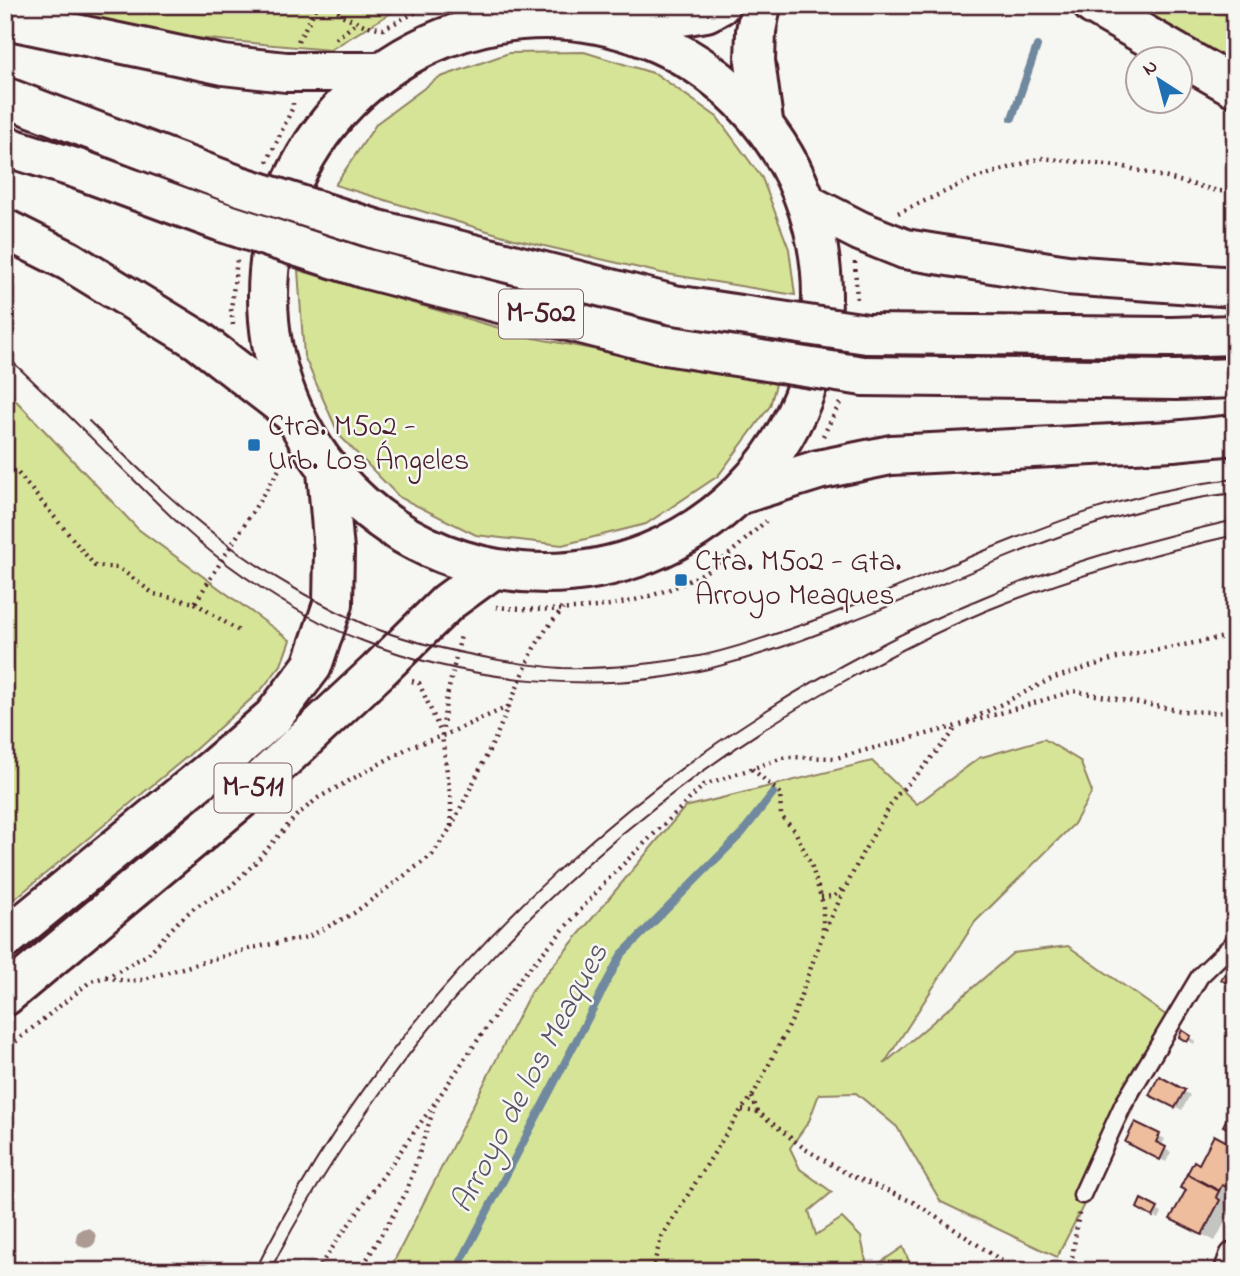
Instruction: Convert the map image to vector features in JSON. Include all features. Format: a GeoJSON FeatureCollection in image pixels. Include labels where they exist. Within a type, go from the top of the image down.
{"type":"FeatureCollection","features":[{"type":"Feature","properties":{"kind":"main road"},"geometry":{"type":"LineString","coordinates":[[617,27],[706,12],[720,5]]}},
{"type":"Feature","properties":{"kind":"main road"},"geometry":{"type":"LineString","coordinates":[[761,5],[756,31],[755,61],[763,121]]}},
{"type":"Feature","properties":{"kind":"main road"},"geometry":{"type":"LineString","coordinates":[[1093,5],[1235,87]]}},
{"type":"Feature","properties":{"kind":"main road"},"geometry":{"type":"LineString","coordinates":[[5,19],[223,65],[286,72],[382,72]]}},
{"type":"Feature","properties":{"kind":"main road","name":"M-511"},"geometry":{"type":"LineString","coordinates":[[5,996],[243,798],[448,602],[550,575],[607,568],[661,550],[704,526],[741,494],[800,409],[824,308],[809,205],[790,161],[763,121],[722,80],[672,48],[617,27],[566,19],[515,19],[445,37],[382,72],[327,125],[288,190],[268,263],[270,340],[291,412],[327,471],[401,535],[493,588]]}},
{"type":"Feature","properties":{"kind":"main road","name":"M-502"},"geometry":{"type":"LineString","coordinates":[[5,97],[237,185],[378,230],[674,305],[867,334],[1158,337],[1235,335]]}},
{"type":"Feature","properties":{"kind":"main road","name":"M-502"},"geometry":{"type":"LineString","coordinates":[[5,146],[363,268],[659,344],[863,376],[1176,380],[1235,378]]}},
{"type":"Feature","properties":{"kind":"main road"},"geometry":{"type":"LineString","coordinates":[[809,205],[905,249],[1067,275],[1235,287]]}},
{"type":"Feature","properties":{"kind":"main road"},"geometry":{"type":"LineString","coordinates":[[5,229],[69,261],[198,340],[291,412]]}},
{"type":"Feature","properties":{"kind":"main road"},"geometry":{"type":"LineString","coordinates":[[741,494],[818,470],[891,455],[1173,441],[1235,435]]}},
{"type":"Feature","properties":{"kind":"main road","name":"M-511"},"geometry":{"type":"LineString","coordinates":[[5,939],[273,717],[312,666],[333,604],[334,551],[327,471]]}},
{"type":"Feature","properties":{"kind":"street"},"geometry":{"type":"LineString","coordinates":[[1230,1271],[1235,1257]]}},
{"type":"Feature","properties":{"kind":"lane"},"geometry":{"type":"LineString","coordinates":[[1082,1195],[1123,1105],[1200,976],[1235,942]]}},
{"type":"Feature","properties":{"kind":"path"},"geometry":{"type":"LineString","coordinates":[[334,5],[341,15],[364,26],[383,29],[430,5]]}},
{"type":"Feature","properties":{"kind":"path"},"geometry":{"type":"LineString","coordinates":[[860,230],[863,216],[880,222],[973,179],[1041,158],[1125,167],[1218,191],[1235,192]]}},
{"type":"Feature","properties":{"kind":"path"},"geometry":{"type":"LineString","coordinates":[[195,603],[280,468]]}},
{"type":"Feature","properties":{"kind":"path"},"geometry":{"type":"LineString","coordinates":[[5,470],[17,472],[95,566],[119,568],[155,594],[195,603],[239,631]]}},
{"type":"Feature","properties":{"kind":"path"},"geometry":{"type":"LineString","coordinates":[[493,588],[533,611],[586,608],[634,601],[700,575],[729,554],[773,515]]}},
{"type":"Feature","properties":{"kind":"path"},"geometry":{"type":"LineString","coordinates":[[106,977],[125,981],[141,979],[252,948],[308,937],[354,913],[432,855],[451,828],[510,706],[534,648],[563,609]]}},
{"type":"Feature","properties":{"kind":"path"},"geometry":{"type":"LineString","coordinates":[[451,828],[451,801],[442,736],[446,701],[463,629]]}},
{"type":"Feature","properties":{"kind":"path"},"geometry":{"type":"LineString","coordinates":[[652,1271],[661,1238],[741,1110],[752,1097],[792,1020],[823,934],[862,853],[896,796],[957,726],[1051,679],[1117,658],[1235,635]]}},
{"type":"Feature","properties":{"kind":"path"},"geometry":{"type":"LineString","coordinates":[[378,671],[419,683],[442,736]]}},
{"type":"Feature","properties":{"kind":"path"},"geometry":{"type":"LineString","coordinates":[[316,1271],[519,980],[607,880],[704,785],[786,757],[836,758],[1074,691],[1183,711],[1235,713]]}},
{"type":"Feature","properties":{"kind":"path"},"geometry":{"type":"LineString","coordinates":[[5,1051],[91,981],[106,977],[147,955],[195,907],[230,887],[296,816],[317,798],[410,747],[510,706]]}},
{"type":"Feature","properties":{"kind":"path"},"geometry":{"type":"LineString","coordinates":[[752,769],[780,793],[780,816],[795,831],[812,867],[823,904],[823,934]]}},
{"type":"Feature","properties":{"kind":"path"},"geometry":{"type":"LineString","coordinates":[[821,897],[834,896],[848,883]]}},
{"type":"Feature","properties":{"kind":"path"},"geometry":{"type":"LineString","coordinates":[[752,1097],[758,1112],[805,1149],[846,1173],[915,1203],[1017,1271]]}},
{"type":"Feature","properties":{"kind":"path"},"geometry":{"type":"LineString","coordinates":[[360,1271],[406,1193],[436,1101]]}},
{"type":"Feature","properties":{"kind":"path"},"geometry":{"type":"LineString","coordinates":[[741,1110],[758,1112]]}},
{"type":"Feature","properties":{"kind":"path"},"geometry":{"type":"LineString","coordinates":[[1070,1271],[1082,1195]]}},
{"type":"Feature","properties":{"kind":"green space"},"geometry":{"type":"Polygon","coordinates":[[[25,5],[404,5],[330,50],[108,30],[25,5]]]}},
{"type":"Feature","properties":{"kind":"green space"},"geometry":{"type":"Polygon","coordinates":[[[1129,5],[1235,5],[1235,62],[1129,5]]]}},
{"type":"Feature","properties":{"kind":"green space"},"geometry":{"type":"Polygon","coordinates":[[[584,52],[656,74],[717,117],[762,178],[789,249],[795,295],[661,273],[514,239],[335,185],[377,123],[438,78],[509,53],[584,52]]]}},
{"type":"Feature","properties":{"kind":"green space"},"geometry":{"type":"Polygon","coordinates":[[[298,270],[534,338],[776,384],[770,406],[718,476],[646,524],[562,545],[476,535],[399,497],[339,435],[304,356],[298,270]]]}},
{"type":"Feature","properties":{"kind":"green space"},"geometry":{"type":"Polygon","coordinates":[[[5,389],[138,529],[290,640],[281,665],[261,690],[189,755],[5,907],[5,389]]]}},
{"type":"Feature","properties":{"kind":"green space"},"geometry":{"type":"Polygon","coordinates":[[[1044,739],[1080,761],[1092,792],[1074,824],[975,922],[884,1064],[1013,953],[1068,946],[1177,1023],[1057,1257],[941,1202],[897,1127],[856,1093],[819,1094],[809,1121],[790,1148],[800,1169],[832,1192],[809,1211],[816,1235],[842,1218],[861,1237],[868,1271],[389,1271],[530,993],[685,807],[872,761],[917,804],[979,758],[1044,739]]]}},
{"type":"Feature","properties":{"kind":"green space"},"geometry":{"type":"Polygon","coordinates":[[[903,1247],[913,1271],[868,1271],[903,1247]]]}},
{"type":"Feature","properties":{"kind":"building"},"geometry":{"type":"Polygon","coordinates":[[[1235,961],[1235,972],[1226,983],[1221,979],[1235,961]]]}},
{"type":"Feature","properties":{"kind":"building"},"geometry":{"type":"Polygon","coordinates":[[[1182,1030],[1191,1036],[1187,1042],[1179,1037],[1182,1030]]]}},
{"type":"Feature","properties":{"kind":"building"},"geometry":{"type":"Polygon","coordinates":[[[1159,1076],[1185,1090],[1175,1108],[1149,1095],[1159,1076]]]}},
{"type":"Feature","properties":{"kind":"building"},"geometry":{"type":"Polygon","coordinates":[[[1235,1103],[1235,1132],[1223,1126],[1235,1103]]]}},
{"type":"Feature","properties":{"kind":"building"},"geometry":{"type":"Polygon","coordinates":[[[1135,1122],[1160,1134],[1156,1142],[1166,1147],[1160,1160],[1125,1142],[1135,1122]]]}},
{"type":"Feature","properties":{"kind":"building"},"geometry":{"type":"Polygon","coordinates":[[[1214,1135],[1235,1146],[1235,1172],[1227,1187],[1222,1185],[1219,1191],[1187,1174],[1194,1161],[1199,1164],[1214,1135]]]}},
{"type":"Feature","properties":{"kind":"building"},"geometry":{"type":"Polygon","coordinates":[[[1187,1174],[1219,1191],[1216,1197],[1220,1200],[1202,1235],[1170,1219],[1186,1190],[1180,1188],[1187,1174]]]}},
{"type":"Feature","properties":{"kind":"building"},"geometry":{"type":"Polygon","coordinates":[[[1141,1199],[1158,1208],[1153,1217],[1137,1208],[1141,1199]]]}},
{"type":"Feature","properties":{"kind":"waterway","name":"Arroyo de los Meaques"},"geometry":{"type":"LineString","coordinates":[[1012,118],[1037,46]]}},
{"type":"Feature","properties":{"kind":"waterway","name":"Arroyo de los Meaques"},"geometry":{"type":"LineString","coordinates":[[456,1271],[621,955],[742,833],[773,793]]}},
{"type":"Feature","properties":{"kind":"tram line"},"geometry":{"type":"LineString","coordinates":[[5,355],[186,531],[253,583],[344,633],[403,655],[489,675],[533,680],[622,681],[666,677],[708,669],[816,635],[1086,527],[1134,512],[1235,493]]}},
{"type":"Feature","properties":{"kind":"tram line"},"geometry":{"type":"LineString","coordinates":[[89,421],[158,486],[230,546],[330,608],[398,637],[432,646],[499,660],[562,668],[648,664],[729,649],[831,614],[1085,512],[1184,486],[1235,479]]}},
{"type":"Feature","properties":{"kind":"tram line"},"geometry":{"type":"LineString","coordinates":[[255,1271],[316,1161],[388,1057],[469,959],[559,869],[657,787],[761,714],[870,650],[984,597],[1045,573],[1108,553],[1235,520]]}},
{"type":"Feature","properties":{"kind":"tram line"},"geometry":{"type":"LineString","coordinates":[[270,1271],[309,1200],[338,1155],[383,1089],[430,1028],[534,914],[590,861],[649,812],[775,723],[859,673],[932,635],[1018,598],[1079,577],[1235,535]]}},
{"type":"Feature","properties":{"kind":"place","name":"Ctra. M502 - Urb. Los Ángeles"},"geometry":{"type":"Point","coordinates":[254,445]}},
{"type":"Feature","properties":{"kind":"place","name":"Ctra. M502 - Gta. Arroyo Meaques"},"geometry":{"type":"Point","coordinates":[681,580]}}]}
